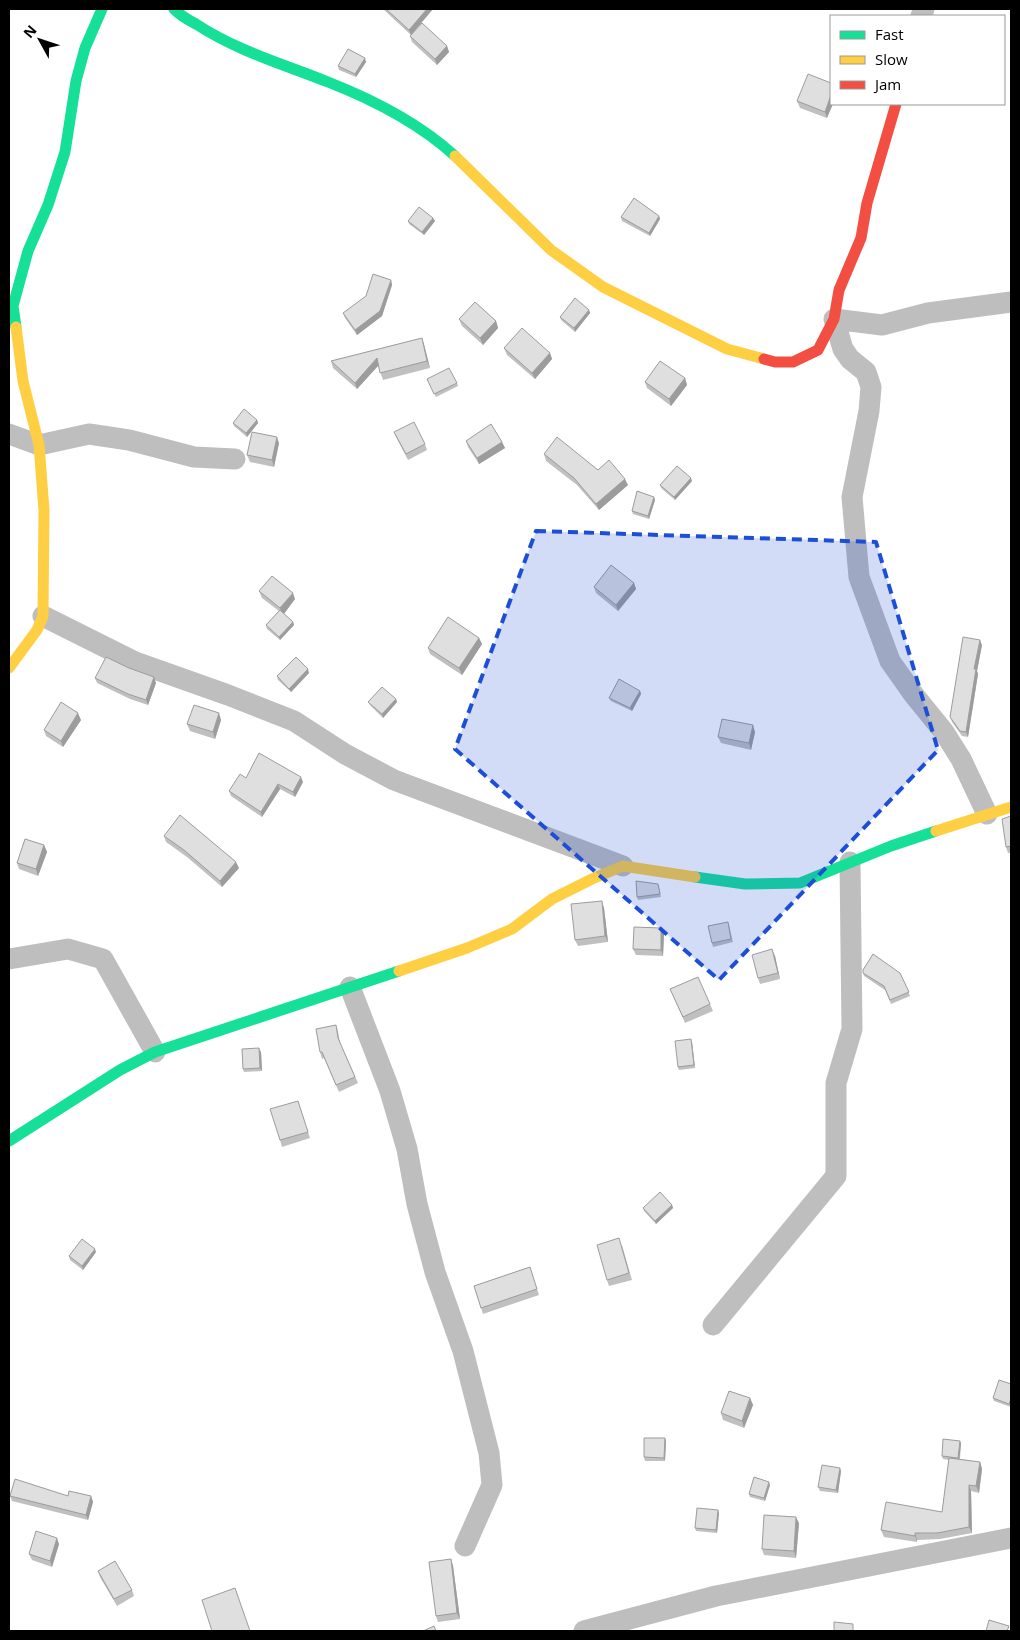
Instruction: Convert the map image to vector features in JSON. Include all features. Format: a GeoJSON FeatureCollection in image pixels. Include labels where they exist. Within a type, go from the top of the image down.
{"type":"FeatureCollection","features":[{"type":"Feature","properties":{"kind":"street"},"geometry":{"type":"LineString","coordinates":[[9,668],[37,630],[43,616],[44,510],[39,444],[23,381],[12,306],[28,251],[48,205],[65,152],[76,82],[85,48],[102,9]]}},
{"type":"Feature","properties":{"kind":"street"},"geometry":{"type":"LineString","coordinates":[[174,9],[212,34],[267,60],[330,82],[395,112],[441,143],[489,187],[550,250],[602,288],[727,350],[775,362],[792,362],[818,350],[834,319],[839,290],[861,238],[868,203],[896,105]]}},
{"type":"Feature","properties":{"kind":"street"},"geometry":{"type":"LineString","coordinates":[[834,319],[882,326],[928,313],[1011,302]]}},
{"type":"Feature","properties":{"kind":"street"},"geometry":{"type":"LineString","coordinates":[[834,319],[844,350],[850,359],[866,372],[871,387],[869,411],[852,496],[859,577],[890,661],[944,732],[961,759],[987,814]]}},
{"type":"Feature","properties":{"kind":"street"},"geometry":{"type":"LineString","coordinates":[[9,434],[39,444],[89,434],[129,440],[194,456],[235,458]]}},
{"type":"Feature","properties":{"kind":"street"},"geometry":{"type":"LineString","coordinates":[[43,616],[135,662],[294,721],[345,754],[394,780],[623,866],[745,884],[800,883],[891,846],[987,814],[1011,808]]}},
{"type":"Feature","properties":{"kind":"street"},"geometry":{"type":"LineString","coordinates":[[713,1325],[836,1176],[836,1083],[852,1029],[850,862]]}},
{"type":"Feature","properties":{"kind":"street"},"geometry":{"type":"LineString","coordinates":[[9,1141],[120,1070],[155,1052],[467,948],[512,929],[552,899],[623,866]]}},
{"type":"Feature","properties":{"kind":"street"},"geometry":{"type":"LineString","coordinates":[[9,959],[68,949],[103,959],[155,1052]]}},
{"type":"Feature","properties":{"kind":"street"},"geometry":{"type":"LineString","coordinates":[[350,988],[390,1091],[407,1149],[417,1204],[435,1272],[463,1351],[489,1452],[492,1485],[465,1546]]}},
{"type":"Feature","properties":{"kind":"street"},"geometry":{"type":"LineString","coordinates":[[584,1631],[643,1623],[716,1596],[1011,1538]]}},
{"type":"Feature","properties":{"kind":"highlighted area"},"geometry":{"type":"Polygon","coordinates":[[[536,531],[876,542],[938,750],[719,980],[455,749],[536,531]]]}},
{"type":"Feature","properties":{"kind":"building"},"geometry":{"type":"Polygon","coordinates":[[[386,9],[427,9],[409,30],[386,9]]]}},
{"type":"Feature","properties":{"kind":"building"},"geometry":{"type":"Polygon","coordinates":[[[422,23],[447,46],[435,59],[410,36],[422,23]]]}},
{"type":"Feature","properties":{"kind":"building"},"geometry":{"type":"Polygon","coordinates":[[[348,49],[365,58],[355,74],[338,66],[348,49]]]}},
{"type":"Feature","properties":{"kind":"building"},"geometry":{"type":"Polygon","coordinates":[[[808,74],[830,83],[830,98],[825,112],[797,101],[808,74]]]}},
{"type":"Feature","properties":{"kind":"building"},"geometry":{"type":"Polygon","coordinates":[[[634,198],[659,216],[649,233],[621,217],[634,198]]]}},
{"type":"Feature","properties":{"kind":"building"},"geometry":{"type":"Polygon","coordinates":[[[419,207],[433,218],[422,232],[408,221],[419,207]]]}},
{"type":"Feature","properties":{"kind":"building"},"geometry":{"type":"Polygon","coordinates":[[[373,274],[391,280],[380,311],[355,330],[343,313],[366,296],[373,274]]]}},
{"type":"Feature","properties":{"kind":"building"},"geometry":{"type":"Polygon","coordinates":[[[575,298],[589,310],[574,328],[560,317],[575,298]]]}},
{"type":"Feature","properties":{"kind":"building"},"geometry":{"type":"Polygon","coordinates":[[[475,302],[496,321],[480,338],[459,319],[475,302]]]}},
{"type":"Feature","properties":{"kind":"building"},"geometry":{"type":"Polygon","coordinates":[[[522,328],[550,353],[532,373],[504,348],[522,328]]]}},
{"type":"Feature","properties":{"kind":"building"},"geometry":{"type":"Polygon","coordinates":[[[422,338],[427,361],[380,373],[377,358],[355,383],[331,361],[422,338]]]}},
{"type":"Feature","properties":{"kind":"building"},"geometry":{"type":"Polygon","coordinates":[[[660,361],[685,378],[669,399],[645,382],[660,361]]]}},
{"type":"Feature","properties":{"kind":"building"},"geometry":{"type":"Polygon","coordinates":[[[449,368],[457,383],[434,394],[427,379],[449,368]]]}},
{"type":"Feature","properties":{"kind":"building"},"geometry":{"type":"Polygon","coordinates":[[[244,409],[257,420],[246,433],[233,423],[244,409]]]}},
{"type":"Feature","properties":{"kind":"building"},"geometry":{"type":"Polygon","coordinates":[[[414,422],[425,444],[406,454],[394,432],[414,422]]]}},
{"type":"Feature","properties":{"kind":"building"},"geometry":{"type":"Polygon","coordinates":[[[491,424],[502,442],[477,458],[466,441],[491,424]]]}},
{"type":"Feature","properties":{"kind":"building"},"geometry":{"type":"Polygon","coordinates":[[[252,432],[277,437],[272,460],[247,455],[252,432]]]}},
{"type":"Feature","properties":{"kind":"building"},"geometry":{"type":"Polygon","coordinates":[[[557,437],[598,470],[609,460],[625,479],[596,504],[574,478],[544,454],[557,437]]]}},
{"type":"Feature","properties":{"kind":"building"},"geometry":{"type":"Polygon","coordinates":[[[677,466],[691,478],[674,497],[660,485],[677,466]]]}},
{"type":"Feature","properties":{"kind":"building"},"geometry":{"type":"Polygon","coordinates":[[[637,491],[654,497],[648,516],[632,511],[637,491]]]}},
{"type":"Feature","properties":{"kind":"building"},"geometry":{"type":"Polygon","coordinates":[[[611,565],[634,583],[616,605],[594,587],[611,565]]]}},
{"type":"Feature","properties":{"kind":"building"},"geometry":{"type":"Polygon","coordinates":[[[272,576],[293,593],[280,608],[259,591],[272,576]]]}},
{"type":"Feature","properties":{"kind":"building"},"geometry":{"type":"Polygon","coordinates":[[[280,610],[293,622],[279,637],[266,625],[280,610]]]}},
{"type":"Feature","properties":{"kind":"building"},"geometry":{"type":"Polygon","coordinates":[[[448,617],[479,638],[459,668],[428,648],[448,617]]]}},
{"type":"Feature","properties":{"kind":"building"},"geometry":{"type":"Polygon","coordinates":[[[963,637],[980,640],[974,669],[976,669],[966,732],[960,731],[950,717],[963,637]]]}},
{"type":"Feature","properties":{"kind":"building"},"geometry":{"type":"Polygon","coordinates":[[[106,657],[154,677],[146,700],[128,694],[95,678],[106,657]]]}},
{"type":"Feature","properties":{"kind":"building"},"geometry":{"type":"Polygon","coordinates":[[[296,657],[308,669],[289,689],[277,676],[296,657]]]}},
{"type":"Feature","properties":{"kind":"building"},"geometry":{"type":"Polygon","coordinates":[[[619,679],[640,691],[630,708],[609,698],[619,679]]]}},
{"type":"Feature","properties":{"kind":"building"},"geometry":{"type":"Polygon","coordinates":[[[382,687],[396,699],[382,714],[368,702],[382,687]]]}},
{"type":"Feature","properties":{"kind":"building"},"geometry":{"type":"Polygon","coordinates":[[[61,702],[78,713],[61,741],[44,730],[61,702]]]}},
{"type":"Feature","properties":{"kind":"building"},"geometry":{"type":"Polygon","coordinates":[[[194,705],[219,713],[213,732],[187,724],[194,705]]]}},
{"type":"Feature","properties":{"kind":"building"},"geometry":{"type":"Polygon","coordinates":[[[722,719],[753,725],[749,743],[718,737],[722,719]]]}},
{"type":"Feature","properties":{"kind":"building"},"geometry":{"type":"Polygon","coordinates":[[[259,753],[301,777],[293,792],[278,784],[261,812],[229,791],[240,774],[246,778],[259,753]]]}},
{"type":"Feature","properties":{"kind":"building"},"geometry":{"type":"Polygon","coordinates":[[[180,815],[236,862],[220,881],[184,850],[164,836],[180,815]]]}},
{"type":"Feature","properties":{"kind":"building"},"geometry":{"type":"Polygon","coordinates":[[[1011,816],[1011,846],[1006,847],[1002,819],[1011,816]]]}},
{"type":"Feature","properties":{"kind":"building"},"geometry":{"type":"Polygon","coordinates":[[[25,839],[44,845],[36,869],[17,863],[25,839]]]}},
{"type":"Feature","properties":{"kind":"building"},"geometry":{"type":"Polygon","coordinates":[[[636,881],[658,884],[660,894],[637,897],[636,881]]]}},
{"type":"Feature","properties":{"kind":"building"},"geometry":{"type":"Polygon","coordinates":[[[602,901],[605,936],[575,940],[571,904],[602,901]]]}},
{"type":"Feature","properties":{"kind":"building"},"geometry":{"type":"Polygon","coordinates":[[[728,922],[731,939],[712,943],[708,926],[728,922]]]}},
{"type":"Feature","properties":{"kind":"building"},"geometry":{"type":"Polygon","coordinates":[[[634,927],[661,928],[661,950],[633,949],[634,927]]]}},
{"type":"Feature","properties":{"kind":"building"},"geometry":{"type":"Polygon","coordinates":[[[772,949],[778,973],[758,978],[752,955],[772,949]]]}},
{"type":"Feature","properties":{"kind":"building"},"geometry":{"type":"Polygon","coordinates":[[[873,954],[900,973],[909,992],[890,1000],[884,986],[863,973],[873,954]]]}},
{"type":"Feature","properties":{"kind":"building"},"geometry":{"type":"Polygon","coordinates":[[[698,977],[710,1004],[683,1017],[670,989],[698,977]]]}},
{"type":"Feature","properties":{"kind":"building"},"geometry":{"type":"Polygon","coordinates":[[[336,1025],[338,1038],[355,1077],[336,1085],[322,1052],[320,1052],[316,1029],[336,1025]]]}},
{"type":"Feature","properties":{"kind":"building"},"geometry":{"type":"Polygon","coordinates":[[[691,1039],[694,1065],[678,1067],[675,1041],[691,1039]]]}},
{"type":"Feature","properties":{"kind":"building"},"geometry":{"type":"Polygon","coordinates":[[[259,1048],[260,1068],[243,1069],[242,1049],[259,1048]]]}},
{"type":"Feature","properties":{"kind":"building"},"geometry":{"type":"Polygon","coordinates":[[[298,1101],[308,1132],[280,1140],[270,1109],[298,1101]]]}},
{"type":"Feature","properties":{"kind":"building"},"geometry":{"type":"Polygon","coordinates":[[[660,1192],[672,1205],[655,1221],[643,1208],[660,1192]]]}},
{"type":"Feature","properties":{"kind":"building"},"geometry":{"type":"Polygon","coordinates":[[[619,1238],[629,1273],[607,1280],[597,1245],[619,1238]]]}},
{"type":"Feature","properties":{"kind":"building"},"geometry":{"type":"Polygon","coordinates":[[[82,1239],[95,1249],[82,1266],[69,1256],[82,1239]]]}},
{"type":"Feature","properties":{"kind":"building"},"geometry":{"type":"Polygon","coordinates":[[[530,1267],[537,1289],[481,1308],[474,1286],[530,1267]]]}},
{"type":"Feature","properties":{"kind":"building"},"geometry":{"type":"Polygon","coordinates":[[[999,1380],[1011,1384],[1009,1404],[993,1398],[999,1380]]]}},
{"type":"Feature","properties":{"kind":"building"},"geometry":{"type":"Polygon","coordinates":[[[729,1391],[750,1398],[742,1421],[721,1413],[729,1391]]]}},
{"type":"Feature","properties":{"kind":"building"},"geometry":{"type":"Polygon","coordinates":[[[644,1438],[665,1438],[664,1458],[644,1457],[644,1438]]]}},
{"type":"Feature","properties":{"kind":"building"},"geometry":{"type":"Polygon","coordinates":[[[943,1439],[960,1441],[958,1458],[942,1456],[943,1439]]]}},
{"type":"Feature","properties":{"kind":"building"},"geometry":{"type":"Polygon","coordinates":[[[949,1458],[980,1462],[976,1486],[969,1485],[969,1527],[937,1533],[915,1533],[915,1536],[881,1530],[886,1502],[942,1512],[949,1458]]]}},
{"type":"Feature","properties":{"kind":"building"},"geometry":{"type":"Polygon","coordinates":[[[822,1465],[840,1468],[836,1490],[818,1487],[822,1465]]]}},
{"type":"Feature","properties":{"kind":"building"},"geometry":{"type":"Polygon","coordinates":[[[754,1477],[769,1482],[764,1498],[749,1494],[754,1477]]]}},
{"type":"Feature","properties":{"kind":"building"},"geometry":{"type":"Polygon","coordinates":[[[15,1479],[68,1496],[69,1491],[91,1496],[86,1515],[10,1496],[15,1479]]]}},
{"type":"Feature","properties":{"kind":"building"},"geometry":{"type":"Polygon","coordinates":[[[697,1508],[718,1510],[716,1530],[695,1528],[697,1508]]]}},
{"type":"Feature","properties":{"kind":"building"},"geometry":{"type":"Polygon","coordinates":[[[764,1515],[796,1517],[794,1551],[762,1549],[764,1515]]]}},
{"type":"Feature","properties":{"kind":"building"},"geometry":{"type":"Polygon","coordinates":[[[36,1531],[57,1538],[50,1561],[29,1554],[36,1531]]]}},
{"type":"Feature","properties":{"kind":"building"},"geometry":{"type":"Polygon","coordinates":[[[451,1559],[457,1613],[436,1616],[429,1562],[451,1559]]]}},
{"type":"Feature","properties":{"kind":"building"},"geometry":{"type":"Polygon","coordinates":[[[115,1561],[132,1590],[114,1599],[98,1571],[115,1561]]]}},
{"type":"Feature","properties":{"kind":"building"},"geometry":{"type":"Polygon","coordinates":[[[235,1588],[250,1631],[212,1631],[202,1600],[235,1588]]]}},
{"type":"Feature","properties":{"kind":"building"},"geometry":{"type":"Polygon","coordinates":[[[989,1620],[1009,1626],[1007,1631],[986,1631],[989,1620]]]}},
{"type":"Feature","properties":{"kind":"building"},"geometry":{"type":"Polygon","coordinates":[[[834,1622],[853,1624],[853,1631],[834,1631],[834,1622]]]}},
{"type":"Feature","properties":{"kind":"building"},"geometry":{"type":"Polygon","coordinates":[[[434,1626],[436,1631],[423,1631],[434,1626]]]}},
{"type":"Feature","properties":{"kind":"traffic: fast"},"geometry":{"type":"LineString","coordinates":[[16,327],[13,306],[28,251],[48,205],[65,152],[76,81],[85,48],[102,9]]}},
{"type":"Feature","properties":{"kind":"traffic: fast"},"geometry":{"type":"LineString","coordinates":[[174,9],[187,19],[228,42],[345,89],[395,113],[426,133],[455,156]]}},
{"type":"Feature","properties":{"kind":"traffic: fast"},"geometry":{"type":"LineString","coordinates":[[695,877],[745,884],[800,883],[891,846],[936,831]]}},
{"type":"Feature","properties":{"kind":"traffic: fast"},"geometry":{"type":"LineString","coordinates":[[9,1141],[120,1070],[155,1052],[399,971]]}},
{"type":"Feature","properties":{"kind":"traffic: slow"},"geometry":{"type":"LineString","coordinates":[[455,156],[551,250],[603,287],[727,349],[764,359]]}},
{"type":"Feature","properties":{"kind":"traffic: slow"},"geometry":{"type":"LineString","coordinates":[[9,668],[37,630],[43,616],[44,510],[39,445],[23,381],[16,327]]}},
{"type":"Feature","properties":{"kind":"traffic: slow"},"geometry":{"type":"LineString","coordinates":[[936,831],[1011,807]]}},
{"type":"Feature","properties":{"kind":"traffic: slow"},"geometry":{"type":"LineString","coordinates":[[399,971],[467,948],[512,929],[552,899],[623,866],[695,877]]}},
{"type":"Feature","properties":{"kind":"traffic: jam"},"geometry":{"type":"LineString","coordinates":[[764,359],[775,362],[793,362],[818,350],[834,319],[839,290],[861,238],[867,203],[896,105]]}}]}
